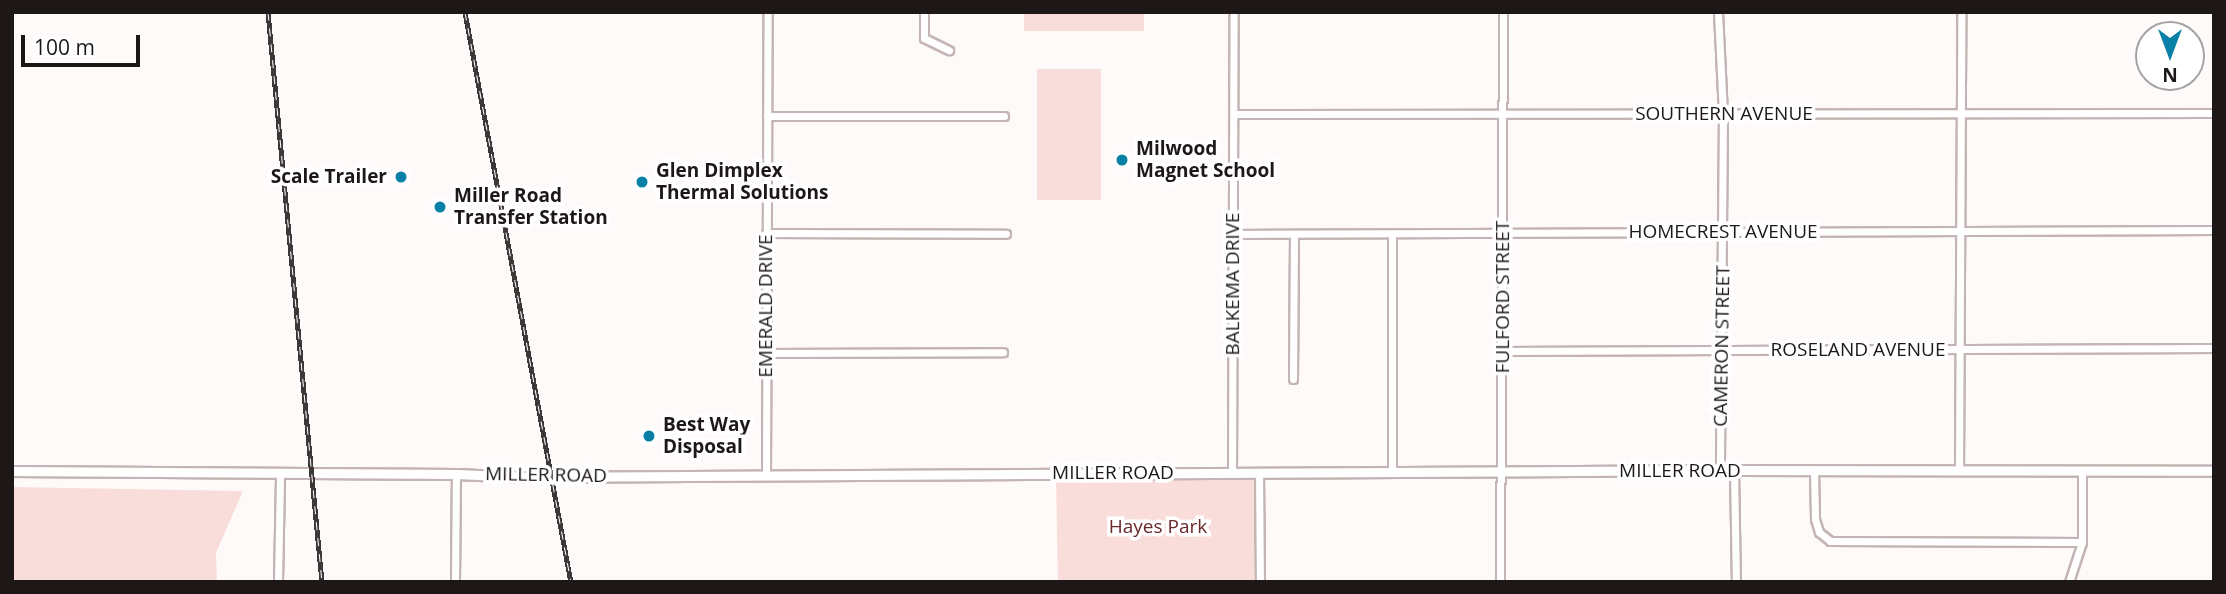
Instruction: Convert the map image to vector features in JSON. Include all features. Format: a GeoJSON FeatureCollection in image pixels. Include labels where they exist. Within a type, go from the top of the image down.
{"type":"FeatureCollection","features":[{"type":"Feature","properties":{"kind":"street","name":"EMERALD DRIVE"},"geometry":{"type":"LineString","coordinates":[[766,474],[768,12]]}},
{"type":"Feature","properties":{"kind":"street"},"geometry":{"type":"LineString","coordinates":[[924,12],[924,38],[949,50]]}},
{"type":"Feature","properties":{"kind":"street","name":"BALKEMA DRIVE"},"geometry":{"type":"LineString","coordinates":[[1232,472],[1234,12]]}},
{"type":"Feature","properties":{"kind":"street","name":"FULFORD STREET"},"geometry":{"type":"LineString","coordinates":[[1500,582],[1503,12]]}},
{"type":"Feature","properties":{"kind":"street","name":"CAMERON STREET"},"geometry":{"type":"LineString","coordinates":[[1718,12],[1723,114],[1720,470]]}},
{"type":"Feature","properties":{"kind":"street"},"geometry":{"type":"LineString","coordinates":[[1959,470],[1961,12]]}},
{"type":"Feature","properties":{"kind":"street","name":"SOUTHERN AVENUE"},"geometry":{"type":"LineString","coordinates":[[1234,114],[2214,113]]}},
{"type":"Feature","properties":{"kind":"street"},"geometry":{"type":"LineString","coordinates":[[767,116],[1003,116]]}},
{"type":"Feature","properties":{"kind":"street","name":"HOMECREST AVENUE"},"geometry":{"type":"LineString","coordinates":[[1233,234],[2214,230]]}},
{"type":"Feature","properties":{"kind":"street"},"geometry":{"type":"LineString","coordinates":[[766,233],[1006,234]]}},
{"type":"Feature","properties":{"kind":"street"},"geometry":{"type":"LineString","coordinates":[[1293,379],[1294,234]]}},
{"type":"Feature","properties":{"kind":"street"},"geometry":{"type":"LineString","coordinates":[[1392,234],[1392,472]]}},
{"type":"Feature","properties":{"kind":"street","name":"ROSELAND AVENUE"},"geometry":{"type":"LineString","coordinates":[[1503,351],[2214,348]]}},
{"type":"Feature","properties":{"kind":"street"},"geometry":{"type":"LineString","coordinates":[[766,353],[1003,352]]}},
{"type":"Feature","properties":{"kind":"street","name":"MILLER ROAD"},"geometry":{"type":"LineString","coordinates":[[12,471],[540,477],[1720,470],[2214,471]]}},
{"type":"Feature","properties":{"kind":"street"},"geometry":{"type":"LineString","coordinates":[[1734,470],[1736,582]]}},
{"type":"Feature","properties":{"kind":"street"},"geometry":{"type":"LineString","coordinates":[[1814,470],[1815,519],[1819,532],[1829,541],[2082,542]]}},
{"type":"Feature","properties":{"kind":"street"},"geometry":{"type":"LineString","coordinates":[[2069,582],[2082,542],[2082,470]]}},
{"type":"Feature","properties":{"kind":"street"},"geometry":{"type":"LineString","coordinates":[[1259,472],[1260,582]]}},
{"type":"Feature","properties":{"kind":"street"},"geometry":{"type":"LineString","coordinates":[[278,582],[280,474]]}},
{"type":"Feature","properties":{"kind":"street"},"geometry":{"type":"LineString","coordinates":[[455,582],[456,474]]}},
{"type":"Feature","properties":{"kind":"green space"},"geometry":{"type":"Polygon","coordinates":[[[1024,12],[1144,12],[1144,31],[1024,31],[1024,12]]]}},
{"type":"Feature","properties":{"kind":"green space"},"geometry":{"type":"Polygon","coordinates":[[[1037,69],[1101,69],[1101,200],[1037,200],[1037,69]]]}},
{"type":"Feature","properties":{"kind":"green space","name":"Hayes Park"},"geometry":{"type":"Polygon","coordinates":[[[1259,472],[1261,582],[1058,582],[1056,476],[1259,472]]]}},
{"type":"Feature","properties":{"kind":"green space"},"geometry":{"type":"Polygon","coordinates":[[[12,487],[243,491],[216,553],[217,582],[12,582],[12,487]]]}},
{"type":"Feature","properties":{"kind":"railway"},"geometry":{"type":"LineString","coordinates":[[268,12],[322,582]]}},
{"type":"Feature","properties":{"kind":"railway"},"geometry":{"type":"LineString","coordinates":[[465,12],[571,582]]}},
{"type":"Feature","properties":{"kind":"place","name":"Milwood Magnet School"},"geometry":{"type":"Point","coordinates":[1122,160]}},
{"type":"Feature","properties":{"kind":"place","name":"Scale Trailer"},"geometry":{"type":"Point","coordinates":[401,177]}},
{"type":"Feature","properties":{"kind":"place","name":"Glen Dimplex Thermal Solutions"},"geometry":{"type":"Point","coordinates":[642,182]}},
{"type":"Feature","properties":{"kind":"place","name":"Miller Road Transfer Station"},"geometry":{"type":"Point","coordinates":[440,207]}},
{"type":"Feature","properties":{"kind":"place","name":"Best Way Disposal"},"geometry":{"type":"Point","coordinates":[649,436]}}]}
